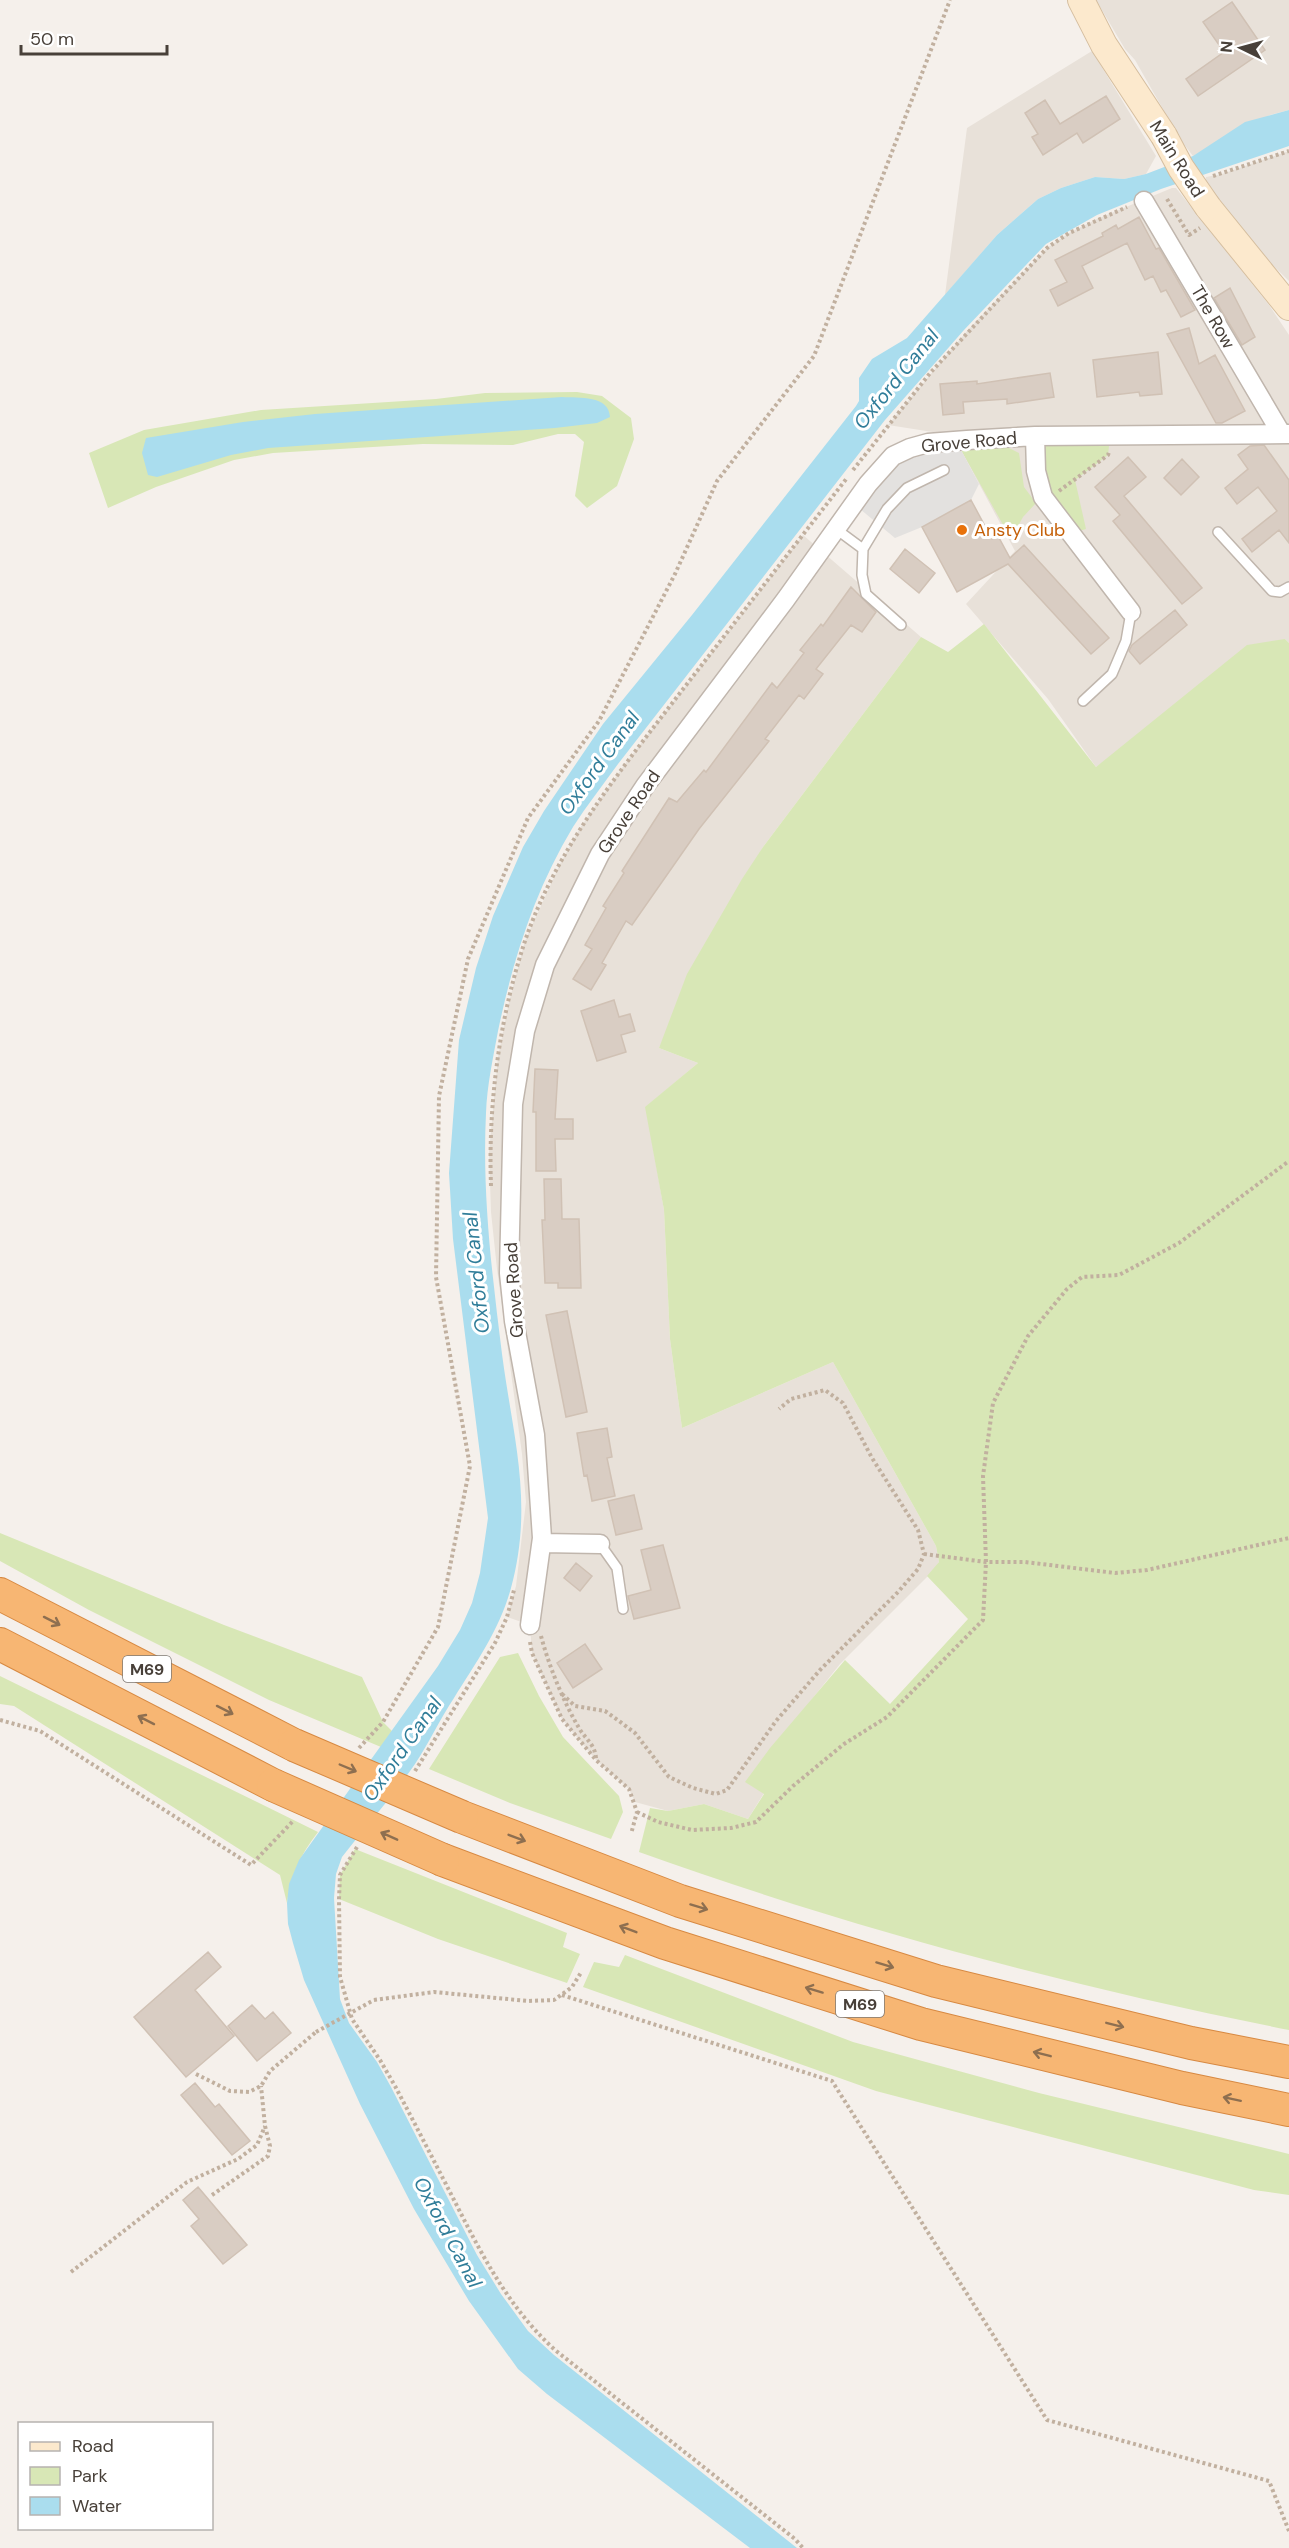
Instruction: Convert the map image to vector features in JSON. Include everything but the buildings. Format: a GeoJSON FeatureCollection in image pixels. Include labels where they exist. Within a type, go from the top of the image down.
{"type":"FeatureCollection","features":[{"type":"Feature","properties":{"kind":"highway","name":"M69"},"geometry":{"type":"LineString","coordinates":[[0,1594],[294,1745],[462,1817],[680,1901],[936,1981],[1191,2043],[1289,2062]]}},
{"type":"Feature","properties":{"kind":"highway","name":"M69"},"geometry":{"type":"LineString","coordinates":[[0,1644],[273,1785],[443,1860],[665,1943],[921,2024],[1182,2088],[1289,2110]]}},
{"type":"Feature","properties":{"kind":"main road","name":"Main Road"},"geometry":{"type":"LineString","coordinates":[[1081,0],[1104,45],[1164,136],[1181,168],[1211,212],[1289,307]]}},
{"type":"Feature","properties":{"kind":"street","name":"The Row"},"geometry":{"type":"LineString","coordinates":[[1144,201],[1285,433]]}},
{"type":"Feature","properties":{"kind":"street","name":"Grove Road"},"geometry":{"type":"LineString","coordinates":[[530,1625],[542,1543],[535,1435],[514,1321],[509,1273],[513,1104],[528,1020],[544,965],[600,854],[645,786],[881,468],[893,456],[928,443],[1035,436],[1285,433]]}},
{"type":"Feature","properties":{"kind":"street"},"geometry":{"type":"LineString","coordinates":[[1035,436],[1036,471],[1046,501],[1131,612]]}},
{"type":"Feature","properties":{"kind":"street"},"geometry":{"type":"LineString","coordinates":[[542,1543],[600,1544]]}},
{"type":"Feature","properties":{"kind":"lane"},"geometry":{"type":"LineString","coordinates":[[902,625],[866,594],[862,575],[862,549],[887,509],[907,488],[944,470]]}},
{"type":"Feature","properties":{"kind":"lane"},"geometry":{"type":"LineString","coordinates":[[836,529],[862,549]]}},
{"type":"Feature","properties":{"kind":"lane"},"geometry":{"type":"LineString","coordinates":[[1218,532],[1272,591],[1280,592],[1289,587]]}},
{"type":"Feature","properties":{"kind":"lane"},"geometry":{"type":"LineString","coordinates":[[1083,701],[1112,674],[1126,640],[1131,612]]}},
{"type":"Feature","properties":{"kind":"lane"},"geometry":{"type":"LineString","coordinates":[[600,1544],[616,1568],[623,1609]]}},
{"type":"Feature","properties":{"kind":"path"},"geometry":{"type":"LineString","coordinates":[[1206,177],[1289,152]]}},
{"type":"Feature","properties":{"kind":"path"},"geometry":{"type":"LineString","coordinates":[[491,1188],[492,1108],[498,1057],[525,941],[542,900],[580,828],[622,768],[888,425],[967,331],[1047,248],[1069,233],[1097,219],[1163,193],[1189,235],[1211,212]]}},
{"type":"Feature","properties":{"kind":"path"},"geometry":{"type":"LineString","coordinates":[[1046,501],[1108,455],[1110,436]]}},
{"type":"Feature","properties":{"kind":"path"},"geometry":{"type":"LineString","coordinates":[[636,1812],[658,1822],[692,1830],[731,1828],[756,1822],[844,1744],[887,1718],[983,1620],[986,1562],[983,1476],[993,1403],[1028,1336],[1067,1289],[1082,1277],[1119,1275],[1179,1243],[1289,1161]]}},
{"type":"Feature","properties":{"kind":"path"},"geometry":{"type":"LineString","coordinates":[[562,1694],[575,1706],[605,1711],[635,1733],[669,1777],[693,1788],[716,1794],[727,1790],[776,1722],[820,1670],[918,1569],[924,1554],[918,1530],[873,1458],[843,1403],[825,1390],[791,1398],[779,1409]]}},
{"type":"Feature","properties":{"kind":"path"},"geometry":{"type":"LineString","coordinates":[[924,1554],[986,1562],[1025,1562],[1115,1573],[1148,1570],[1289,1538]]}},
{"type":"Feature","properties":{"kind":"path"},"geometry":{"type":"LineString","coordinates":[[411,1775],[495,1643],[507,1617],[516,1586]]}},
{"type":"Feature","properties":{"kind":"path"},"geometry":{"type":"LineString","coordinates":[[596,1760],[596,1750],[579,1727],[562,1694],[548,1661],[538,1628],[530,1625],[532,1653],[562,1719],[596,1760],[629,1789],[636,1812],[631,1834]]}},
{"type":"Feature","properties":{"kind":"path"},"geometry":{"type":"LineString","coordinates":[[362,1840],[340,1875],[340,1977],[345,1997],[352,2019],[395,2086],[480,2252],[504,2292],[531,2328],[555,2350],[788,2533],[803,2548]]}},
{"type":"Feature","properties":{"kind":"path"},"geometry":{"type":"LineString","coordinates":[[196,2074],[230,2091],[249,2092],[261,2086],[270,2071],[316,2032],[374,2000],[434,1992],[528,2001],[554,2000],[572,1988],[582,1971]]}},
{"type":"Feature","properties":{"kind":"path"},"geometry":{"type":"LineString","coordinates":[[562,1995],[832,2080],[1047,2420],[1269,2481],[1289,2531]]}},
{"type":"Feature","properties":{"kind":"path"},"geometry":{"type":"LineString","coordinates":[[212,2195],[268,2156],[270,2146],[265,2126],[261,2086]]}},
{"type":"Feature","properties":{"kind":"path"},"geometry":{"type":"LineString","coordinates":[[71,2272],[188,2182],[238,2159],[257,2145],[265,2126]]}},
{"type":"Feature","properties":{"kind":"shaded area"},"geometry":{"type":"Polygon","coordinates":[[[1096,0],[1289,0],[1289,110],[1270,115],[1193,156],[1180,139],[1135,60],[1125,49],[1096,0]]]}},
{"type":"Feature","properties":{"kind":"shaded area"},"geometry":{"type":"Polygon","coordinates":[[[1092,51],[1156,156],[1146,174],[1124,179],[1095,177],[1061,188],[1038,199],[997,235],[945,295],[967,128],[1092,51]]]}},
{"type":"Feature","properties":{"kind":"shaded area"},"geometry":{"type":"Polygon","coordinates":[[[1289,151],[1289,281],[1255,248],[1204,190],[1206,177],[1222,174],[1289,151]]]}},
{"type":"Feature","properties":{"kind":"shaded area"},"geometry":{"type":"Polygon","coordinates":[[[1176,188],[1269,305],[1289,335],[1289,643],[1285,639],[1096,767],[1048,699],[966,604],[1015,551],[961,450],[959,433],[939,433],[888,425],[967,331],[1047,248],[1069,233],[1097,219],[1176,188]]]}},
{"type":"Feature","properties":{"kind":"shaded area"},"geometry":{"type":"Polygon","coordinates":[[[960,441],[961,450],[979,484],[971,500],[922,527],[895,538],[854,504],[893,456],[960,441]]]}},
{"type":"Feature","properties":{"kind":"shaded area"},"geometry":{"type":"Polygon","coordinates":[[[803,535],[921,637],[763,847],[659,1048],[698,1063],[646,1107],[664,1210],[670,1339],[682,1428],[833,1362],[936,1546],[939,1562],[934,1570],[840,1664],[746,1782],[764,1793],[748,1819],[704,1804],[668,1811],[635,1802],[629,1789],[596,1760],[562,1719],[532,1653],[530,1625],[507,1617],[516,1586],[526,1502],[522,1454],[497,1269],[491,1212],[489,1152],[498,1057],[509,1002],[525,941],[560,864],[580,828],[622,768],[803,535]]]}},
{"type":"Feature","properties":{"kind":"green space"},"geometry":{"type":"Polygon","coordinates":[[[577,392],[602,396],[631,418],[634,439],[617,486],[587,508],[575,496],[584,442],[575,434],[558,434],[513,445],[423,444],[273,453],[234,460],[156,487],[108,508],[89,453],[144,430],[261,410],[436,399],[485,393],[577,392]]]}},
{"type":"Feature","properties":{"kind":"green space"},"geometry":{"type":"Polygon","coordinates":[[[1044,445],[1109,446],[1108,455],[1075,480],[1086,529],[1079,531],[1045,494],[1038,448],[1044,445]]]}},
{"type":"Feature","properties":{"kind":"green space"},"geometry":{"type":"Polygon","coordinates":[[[1007,447],[1019,453],[1024,487],[1036,503],[1023,517],[1011,539],[961,450],[1007,447]]]}},
{"type":"Feature","properties":{"kind":"green space"},"geometry":{"type":"Polygon","coordinates":[[[984,624],[1096,767],[1247,645],[1285,639],[1289,643],[1289,2030],[1124,1994],[961,1953],[799,1906],[639,1852],[650,1808],[668,1811],[704,1804],[748,1819],[764,1794],[745,1782],[770,1748],[845,1660],[890,1704],[968,1619],[927,1576],[939,1562],[936,1546],[833,1362],[682,1428],[670,1339],[664,1210],[645,1107],[698,1063],[659,1048],[687,974],[763,847],[921,637],[948,652],[984,624]]]}},
{"type":"Feature","properties":{"kind":"green space"},"geometry":{"type":"Polygon","coordinates":[[[0,1533],[224,1625],[362,1677],[383,1722],[393,1732],[381,1747],[269,1700],[89,1610],[0,1561],[0,1533]]]}},
{"type":"Feature","properties":{"kind":"green space"},"geometry":{"type":"Polygon","coordinates":[[[518,1653],[563,1737],[619,1796],[623,1812],[611,1839],[510,1803],[429,1769],[500,1657],[518,1653]]]}},
{"type":"Feature","properties":{"kind":"green space"},"geometry":{"type":"Polygon","coordinates":[[[0,1676],[318,1832],[297,1866],[287,1903],[280,1875],[14,1706],[0,1704],[0,1676]]]}},
{"type":"Feature","properties":{"kind":"green space"},"geometry":{"type":"Polygon","coordinates":[[[355,1849],[567,1933],[563,1947],[580,1954],[567,1983],[438,1939],[339,1899],[340,1875],[355,1849]]]}},
{"type":"Feature","properties":{"kind":"green space"},"geometry":{"type":"Polygon","coordinates":[[[625,1955],[853,2042],[1039,2093],[1289,2154],[1289,2195],[1254,2190],[876,2091],[583,1987],[594,1962],[619,1967],[625,1955]]]}},
{"type":"Feature","properties":{"kind":"water","name":"Oxford Canal"},"geometry":{"type":"Polygon","coordinates":[[[1289,110],[1289,146],[1161,189],[1097,215],[1046,244],[964,330],[885,420],[618,764],[573,827],[547,875],[527,926],[518,951],[498,1031],[487,1103],[485,1174],[495,1294],[519,1471],[521,1527],[518,1557],[501,1618],[479,1659],[415,1764],[342,1857],[336,1874],[334,1898],[340,1999],[349,2023],[377,2062],[391,2087],[477,2255],[501,2294],[528,2331],[554,2355],[797,2548],[750,2548],[547,2394],[518,2369],[469,2301],[414,2209],[360,2104],[304,1980],[288,1924],[289,1884],[299,1860],[438,1666],[460,1630],[472,1603],[480,1573],[488,1518],[453,1239],[449,1173],[459,1040],[476,968],[493,916],[523,847],[544,811],[603,724],[856,406],[859,401],[859,378],[872,359],[907,338],[997,235],[1038,199],[1061,188],[1095,177],[1124,179],[1146,174],[1193,156],[1245,122],[1289,110]]]}},
{"type":"Feature","properties":{"kind":"water"},"geometry":{"type":"Polygon","coordinates":[[[562,397],[599,401],[608,410],[610,417],[597,423],[555,428],[268,448],[231,455],[157,477],[148,475],[142,453],[146,438],[243,422],[315,414],[562,397]]]}},
{"type":"Feature","properties":{"kind":"place","name":"Ansty Club"},"geometry":{"type":"Point","coordinates":[962,530]}}]}
